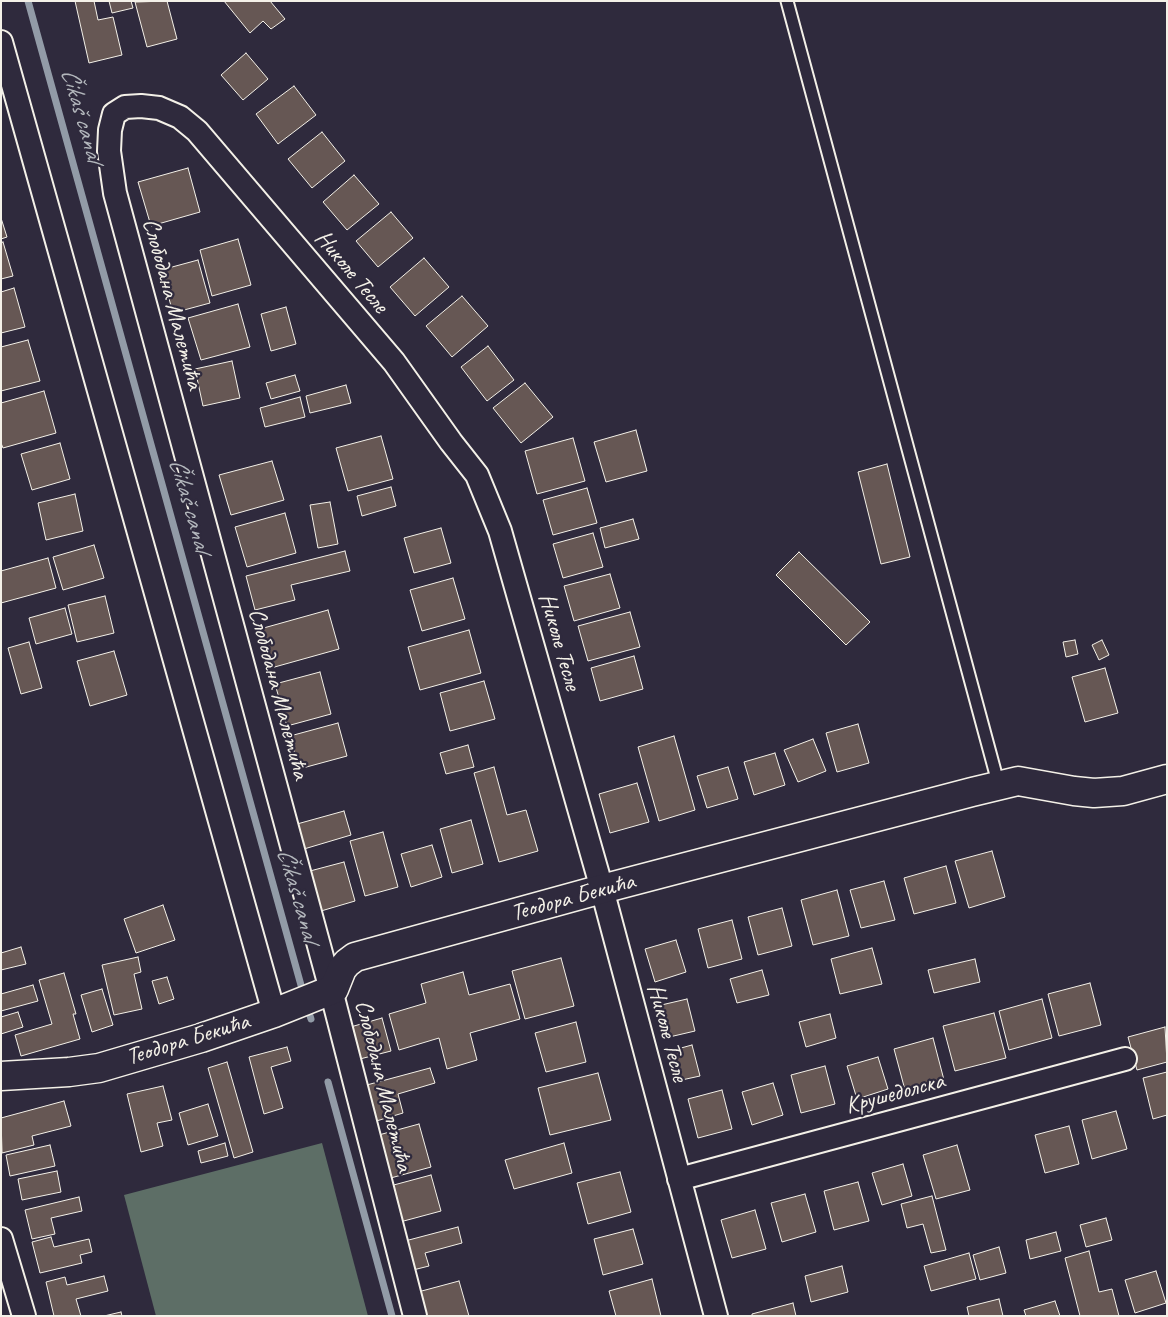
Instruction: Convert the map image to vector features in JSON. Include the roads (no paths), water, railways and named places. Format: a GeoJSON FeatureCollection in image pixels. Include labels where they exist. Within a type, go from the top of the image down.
{"type":"FeatureCollection","features":[{"type":"Feature","properties":{"kind":"street"},"geometry":{"type":"LineString","coordinates":[[1,42],[279,1011]]}},
{"type":"Feature","properties":{"kind":"street","name":"Николе Тесле"},"geometry":{"type":"LineString","coordinates":[[141,106],[160,108],[180,117],[197,131],[394,362],[477,475],[500,531],[602,889],[716,1316]]}},
{"type":"Feature","properties":{"kind":"street","name":"Слободана Малетића"},"geometry":{"type":"LineString","coordinates":[[141,106],[126,107],[114,114],[110,130],[109,151],[115,193],[326,992],[415,1316]]}},
{"type":"Feature","properties":{"kind":"street","name":"Теодора Бекића"},"geometry":{"type":"LineString","coordinates":[[1,1076],[99,1068],[201,1038],[279,1011],[326,992],[336,986],[342,969],[355,957],[602,889],[1018,781],[1094,793],[1123,791],[1167,778]]}},
{"type":"Feature","properties":{"kind":"street","name":"Крушедолска"},"geometry":{"type":"LineString","coordinates":[[679,1179],[1125,1059]]}},
{"type":"Feature","properties":{"kind":"street"},"geometry":{"type":"LineString","coordinates":[[1,1239],[24,1316]]}},
{"type":"Feature","properties":{"kind":"lane"},"geometry":{"type":"LineString","coordinates":[[787,1],[999,786]]}},
{"type":"Feature","properties":{"kind":"waterway","name":"Čikaš canal"},"geometry":{"type":"LineString","coordinates":[[28,1],[304,996]]}},
{"type":"Feature","properties":{"kind":"waterway","name":"Čikaš canal"},"geometry":{"type":"LineString","coordinates":[[307,1006],[311,1019]]}},
{"type":"Feature","properties":{"kind":"waterway","name":"Čikaš canal"},"geometry":{"type":"LineString","coordinates":[[328,1082],[392,1316]]}}]}
